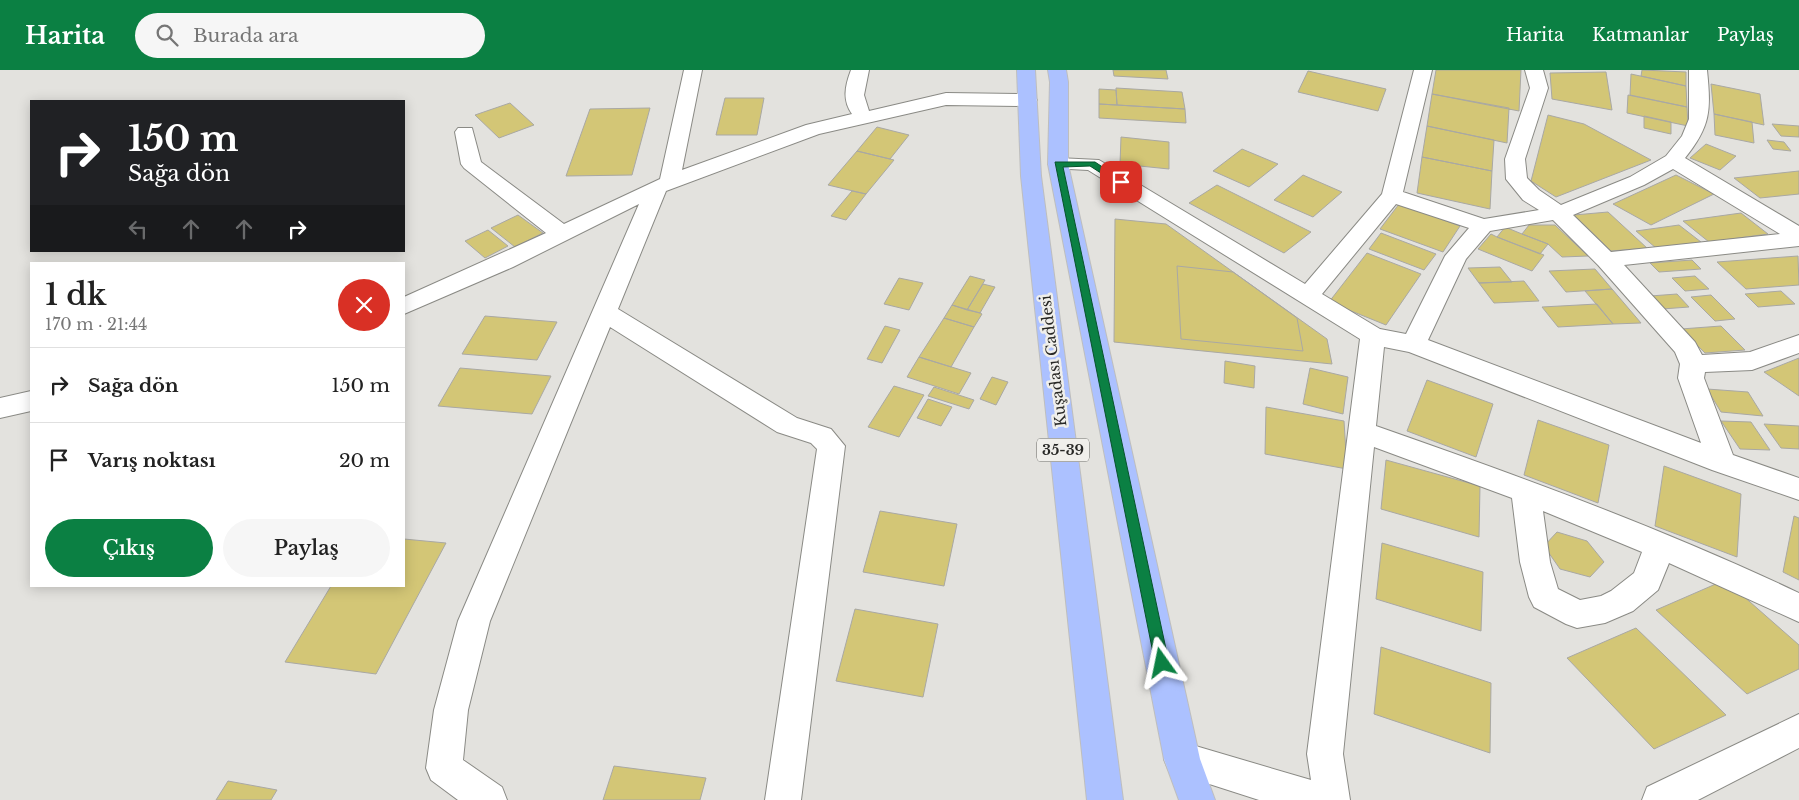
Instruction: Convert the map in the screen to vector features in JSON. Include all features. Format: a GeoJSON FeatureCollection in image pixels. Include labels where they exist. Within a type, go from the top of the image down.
{"type":"FeatureCollection","features":[{"type":"Feature","properties":{"kind":"main road","name":"Kuşadası Caddesi"},"geometry":{"type":"LineString","coordinates":[[1026,70],[1031,176],[1105,800]]}},
{"type":"Feature","properties":{"kind":"main road"},"geometry":{"type":"LineString","coordinates":[[1057,70],[1059,82],[1058,164],[1182,759],[1197,800]]}},
{"type":"Feature","properties":{"kind":"street"},"geometry":{"type":"LineString","coordinates":[[489,800],[444,768],[451,710],[474,621],[604,312],[663,185],[676,144],[693,70]]}},
{"type":"Feature","properties":{"kind":"street"},"geometry":{"type":"LineString","coordinates":[[860,70],[853,90],[857,110],[864,118]]}},
{"type":"Feature","properties":{"kind":"street"},"geometry":{"type":"LineString","coordinates":[[1308,296],[1392,195],[1422,70]]}},
{"type":"Feature","properties":{"kind":"street"},"geometry":{"type":"LineString","coordinates":[[1534,70],[1539,88],[1515,158],[1517,179],[1532,195],[1558,213],[1606,260],[1686,348],[1693,364],[1691,378],[1722,462]]}},
{"type":"Feature","properties":{"kind":"street"},"geometry":{"type":"LineString","coordinates":[[1392,195],[1483,226],[1558,213],[1637,181],[1673,160],[1692,138],[1701,119],[1698,70]]}},
{"type":"Feature","properties":{"kind":"street"},"geometry":{"type":"LineString","coordinates":[[405,306],[505,262],[663,185],[813,128],[946,99],[1027,100]]}},
{"type":"Feature","properties":{"kind":"street"},"geometry":{"type":"LineString","coordinates":[[464,132],[471,164],[562,234]]}},
{"type":"Feature","properties":{"kind":"street"},"geometry":{"type":"LineString","coordinates":[[1673,160],[1799,237]]}},
{"type":"Feature","properties":{"kind":"street"},"geometry":{"type":"LineString","coordinates":[[1058,164],[1092,164],[1373,336],[1414,344],[1722,462],[1799,489]]}},
{"type":"Feature","properties":{"kind":"street"},"geometry":{"type":"LineString","coordinates":[[1414,344],[1456,256],[1483,226]]}},
{"type":"Feature","properties":{"kind":"street"},"geometry":{"type":"LineString","coordinates":[[1606,260],[1799,237]]}},
{"type":"Feature","properties":{"kind":"street"},"geometry":{"type":"LineString","coordinates":[[604,312],[787,425],[821,436],[831,446],[783,800]]}},
{"type":"Feature","properties":{"kind":"street"},"geometry":{"type":"LineString","coordinates":[[1332,800],[1325,754],[1373,336]]}},
{"type":"Feature","properties":{"kind":"street"},"geometry":{"type":"LineString","coordinates":[[1693,364],[1752,361],[1799,344]]}},
{"type":"Feature","properties":{"kind":"street"},"geometry":{"type":"LineString","coordinates":[[0,408],[30,401]]}},
{"type":"Feature","properties":{"kind":"street"},"geometry":{"type":"LineString","coordinates":[[1362,432],[1526,492],[1735,577],[1799,608]]}},
{"type":"Feature","properties":{"kind":"street"},"geometry":{"type":"LineString","coordinates":[[1526,492],[1534,562],[1545,597],[1577,614],[1605,610],[1622,601],[1647,581],[1659,546]]}},
{"type":"Feature","properties":{"kind":"street"},"geometry":{"type":"LineString","coordinates":[[1660,800],[1799,730]]}},
{"type":"Feature","properties":{"kind":"street"},"geometry":{"type":"LineString","coordinates":[[1182,759],[1317,800]]}},
{"type":"Feature","properties":{"kind":"building"},"geometry":{"type":"Polygon","coordinates":[[[1113,70],[1166,70],[1168,79],[1114,76],[1113,70]]]}},
{"type":"Feature","properties":{"kind":"building"},"geometry":{"type":"Polygon","coordinates":[[[1436,70],[1521,70],[1519,111],[1432,94],[1436,70]]]}},
{"type":"Feature","properties":{"kind":"building"},"geometry":{"type":"Polygon","coordinates":[[[1642,70],[1686,72],[1686,86],[1641,76],[1642,70]]]}},
{"type":"Feature","properties":{"kind":"building"},"geometry":{"type":"Polygon","coordinates":[[[1308,71],[1386,89],[1378,111],[1298,92],[1308,71]]]}},
{"type":"Feature","properties":{"kind":"building"},"geometry":{"type":"Polygon","coordinates":[[[1606,72],[1612,110],[1552,99],[1550,73],[1606,72]]]}},
{"type":"Feature","properties":{"kind":"building"},"geometry":{"type":"Polygon","coordinates":[[[1631,74],[1686,86],[1687,107],[1630,95],[1631,74]]]}},
{"type":"Feature","properties":{"kind":"building"},"geometry":{"type":"Polygon","coordinates":[[[1711,84],[1760,94],[1764,125],[1714,114],[1711,84]]]}},
{"type":"Feature","properties":{"kind":"building"},"geometry":{"type":"Polygon","coordinates":[[[1116,88],[1182,92],[1185,109],[1117,105],[1116,88]]]}},
{"type":"Feature","properties":{"kind":"building"},"geometry":{"type":"Polygon","coordinates":[[[1099,89],[1116,90],[1117,105],[1099,104],[1099,89]]]}},
{"type":"Feature","properties":{"kind":"building"},"geometry":{"type":"Polygon","coordinates":[[[1432,94],[1509,108],[1507,143],[1427,126],[1432,94]]]}},
{"type":"Feature","properties":{"kind":"building"},"geometry":{"type":"Polygon","coordinates":[[[1628,95],[1687,107],[1688,126],[1627,113],[1628,95]]]}},
{"type":"Feature","properties":{"kind":"building"},"geometry":{"type":"Polygon","coordinates":[[[725,98],[764,98],[757,135],[716,135],[725,98]]]}},
{"type":"Feature","properties":{"kind":"building"},"geometry":{"type":"Polygon","coordinates":[[[510,103],[534,125],[499,138],[475,115],[510,103]]]}},
{"type":"Feature","properties":{"kind":"building"},"geometry":{"type":"Polygon","coordinates":[[[1099,104],[1185,109],[1186,123],[1099,118],[1099,104]]]}},
{"type":"Feature","properties":{"kind":"building"},"geometry":{"type":"Polygon","coordinates":[[[650,108],[632,175],[566,176],[590,109],[650,108]]]}},
{"type":"Feature","properties":{"kind":"building"},"geometry":{"type":"Polygon","coordinates":[[[1714,114],[1752,122],[1754,143],[1715,135],[1714,114]]]}},
{"type":"Feature","properties":{"kind":"building"},"geometry":{"type":"Polygon","coordinates":[[[1548,115],[1584,124],[1651,160],[1556,197],[1531,181],[1548,115]]]}},
{"type":"Feature","properties":{"kind":"building"},"geometry":{"type":"Polygon","coordinates":[[[1644,116],[1671,122],[1671,134],[1644,128],[1644,116]]]}},
{"type":"Feature","properties":{"kind":"building"},"geometry":{"type":"Polygon","coordinates":[[[1772,124],[1799,126],[1799,137],[1781,136],[1772,124]]]}},
{"type":"Feature","properties":{"kind":"building"},"geometry":{"type":"Polygon","coordinates":[[[1427,126],[1494,140],[1492,171],[1422,157],[1427,126]]]}},
{"type":"Feature","properties":{"kind":"building"},"geometry":{"type":"Polygon","coordinates":[[[877,127],[909,135],[890,159],[857,151],[877,127]]]}},
{"type":"Feature","properties":{"kind":"building"},"geometry":{"type":"Polygon","coordinates":[[[1121,137],[1169,142],[1169,169],[1120,164],[1121,137]]]}},
{"type":"Feature","properties":{"kind":"building"},"geometry":{"type":"Polygon","coordinates":[[[1767,140],[1784,142],[1791,151],[1773,149],[1767,140]]]}},
{"type":"Feature","properties":{"kind":"building"},"geometry":{"type":"Polygon","coordinates":[[[1706,144],[1736,156],[1720,170],[1690,158],[1706,144]]]}},
{"type":"Feature","properties":{"kind":"building"},"geometry":{"type":"Polygon","coordinates":[[[1242,149],[1278,164],[1249,187],[1213,171],[1242,149]]]}},
{"type":"Feature","properties":{"kind":"building"},"geometry":{"type":"Polygon","coordinates":[[[857,151],[894,160],[866,194],[828,185],[857,151]]]}},
{"type":"Feature","properties":{"kind":"building"},"geometry":{"type":"Polygon","coordinates":[[[1422,157],[1492,171],[1490,209],[1417,193],[1422,157]]]}},
{"type":"Feature","properties":{"kind":"building"},"geometry":{"type":"Polygon","coordinates":[[[1799,171],[1799,194],[1760,198],[1734,178],[1799,171]]]}},
{"type":"Feature","properties":{"kind":"building"},"geometry":{"type":"Polygon","coordinates":[[[1303,175],[1342,192],[1313,217],[1274,200],[1303,175]]]}},
{"type":"Feature","properties":{"kind":"building"},"geometry":{"type":"Polygon","coordinates":[[[1676,175],[1714,194],[1651,225],[1613,204],[1676,175]]]}},
{"type":"Feature","properties":{"kind":"building"},"geometry":{"type":"Polygon","coordinates":[[[1217,185],[1311,232],[1284,253],[1189,203],[1217,185]]]}},
{"type":"Feature","properties":{"kind":"building"},"geometry":{"type":"Polygon","coordinates":[[[852,191],[866,194],[846,220],[831,216],[852,191]]]}},
{"type":"Feature","properties":{"kind":"building"},"geometry":{"type":"Polygon","coordinates":[[[1399,204],[1460,226],[1443,252],[1380,229],[1399,204]]]}},
{"type":"Feature","properties":{"kind":"building"},"geometry":{"type":"Polygon","coordinates":[[[1608,212],[1647,248],[1611,251],[1574,215],[1608,212]]]}},
{"type":"Feature","properties":{"kind":"building"},"geometry":{"type":"Polygon","coordinates":[[[1741,213],[1768,234],[1709,242],[1683,221],[1741,213]]]}},
{"type":"Feature","properties":{"kind":"building"},"geometry":{"type":"Polygon","coordinates":[[[518,215],[543,233],[515,247],[491,228],[518,215]]]}},
{"type":"Feature","properties":{"kind":"building"},"geometry":{"type":"Polygon","coordinates":[[[1115,219],[1166,224],[1327,339],[1332,364],[1114,342],[1115,219]]]}},
{"type":"Feature","properties":{"kind":"building"},"geometry":{"type":"Polygon","coordinates":[[[1529,225],[1555,225],[1588,256],[1562,257],[1548,244],[1522,234],[1529,225]]]}},
{"type":"Feature","properties":{"kind":"building"},"geometry":{"type":"Polygon","coordinates":[[[1679,225],[1701,242],[1656,248],[1636,231],[1679,225]]]}},
{"type":"Feature","properties":{"kind":"building"},"geometry":{"type":"Polygon","coordinates":[[[1505,227],[1548,244],[1540,254],[1497,237],[1505,227]]]}},
{"type":"Feature","properties":{"kind":"building"},"geometry":{"type":"Polygon","coordinates":[[[488,230],[508,246],[485,258],[465,241],[488,230]]]}},
{"type":"Feature","properties":{"kind":"building"},"geometry":{"type":"Polygon","coordinates":[[[1381,233],[1436,254],[1424,270],[1369,249],[1381,233]]]}},
{"type":"Feature","properties":{"kind":"building"},"geometry":{"type":"Polygon","coordinates":[[[1491,234],[1544,255],[1532,271],[1478,249],[1491,234]]]}},
{"type":"Feature","properties":{"kind":"building"},"geometry":{"type":"Polygon","coordinates":[[[1367,253],[1421,274],[1386,325],[1329,302],[1367,253]]]}},
{"type":"Feature","properties":{"kind":"building"},"geometry":{"type":"Polygon","coordinates":[[[1798,256],[1799,285],[1746,289],[1717,262],[1798,256]]]}},
{"type":"Feature","properties":{"kind":"building"},"geometry":{"type":"Polygon","coordinates":[[[1692,260],[1701,269],[1659,272],[1650,263],[1692,260]]]}},
{"type":"Feature","properties":{"kind":"building"},"geometry":{"type":"Polygon","coordinates":[[[1177,266],[1233,272],[1297,318],[1303,351],[1181,339],[1177,266]]]}},
{"type":"Feature","properties":{"kind":"building"},"geometry":{"type":"Polygon","coordinates":[[[1500,267],[1512,282],[1479,283],[1468,268],[1500,267]]]}},
{"type":"Feature","properties":{"kind":"building"},"geometry":{"type":"Polygon","coordinates":[[[1595,269],[1612,289],[1566,292],[1549,271],[1595,269]]]}},
{"type":"Feature","properties":{"kind":"building"},"geometry":{"type":"Polygon","coordinates":[[[970,276],[985,280],[967,310],[952,305],[970,276]]]}},
{"type":"Feature","properties":{"kind":"building"},"geometry":{"type":"Polygon","coordinates":[[[1695,276],[1709,289],[1685,291],[1672,278],[1695,276]]]}},
{"type":"Feature","properties":{"kind":"building"},"geometry":{"type":"Polygon","coordinates":[[[899,278],[923,283],[909,310],[884,304],[899,278]]]}},
{"type":"Feature","properties":{"kind":"building"},"geometry":{"type":"Polygon","coordinates":[[[1524,281],[1539,301],[1494,303],[1479,283],[1524,281]]]}},
{"type":"Feature","properties":{"kind":"building"},"geometry":{"type":"Polygon","coordinates":[[[983,284],[995,287],[980,313],[967,310],[983,284]]]}},
{"type":"Feature","properties":{"kind":"building"},"geometry":{"type":"Polygon","coordinates":[[[1612,289],[1641,323],[1613,324],[1585,291],[1612,289]]]}},
{"type":"Feature","properties":{"kind":"building"},"geometry":{"type":"Polygon","coordinates":[[[1781,291],[1795,304],[1758,307],[1745,294],[1781,291]]]}},
{"type":"Feature","properties":{"kind":"building"},"geometry":{"type":"Polygon","coordinates":[[[1677,294],[1689,307],[1662,309],[1650,296],[1677,294]]]}},
{"type":"Feature","properties":{"kind":"building"},"geometry":{"type":"Polygon","coordinates":[[[1711,295],[1735,319],[1715,321],[1691,297],[1711,295]]]}},
{"type":"Feature","properties":{"kind":"building"},"geometry":{"type":"Polygon","coordinates":[[[1597,304],[1613,324],[1558,327],[1542,307],[1597,304]]]}},
{"type":"Feature","properties":{"kind":"building"},"geometry":{"type":"Polygon","coordinates":[[[952,305],[982,314],[974,327],[944,318],[952,305]]]}},
{"type":"Feature","properties":{"kind":"building"},"geometry":{"type":"Polygon","coordinates":[[[485,316],[557,322],[537,360],[462,354],[485,316]]]}},
{"type":"Feature","properties":{"kind":"building"},"geometry":{"type":"Polygon","coordinates":[[[944,318],[974,327],[951,367],[919,357],[944,318]]]}},
{"type":"Feature","properties":{"kind":"building"},"geometry":{"type":"Polygon","coordinates":[[[885,326],[900,330],[882,363],[867,359],[885,326]]]}},
{"type":"Feature","properties":{"kind":"building"},"geometry":{"type":"Polygon","coordinates":[[[1721,326],[1745,350],[1705,353],[1681,329],[1721,326]]]}},
{"type":"Feature","properties":{"kind":"building"},"geometry":{"type":"Polygon","coordinates":[[[919,357],[971,373],[959,394],[907,377],[919,357]]]}},
{"type":"Feature","properties":{"kind":"building"},"geometry":{"type":"Polygon","coordinates":[[[1799,358],[1799,396],[1764,372],[1799,358]]]}},
{"type":"Feature","properties":{"kind":"building"},"geometry":{"type":"Polygon","coordinates":[[[1225,361],[1255,366],[1254,388],[1224,383],[1225,361]]]}},
{"type":"Feature","properties":{"kind":"building"},"geometry":{"type":"Polygon","coordinates":[[[460,368],[551,376],[532,414],[438,406],[460,368]]]}},
{"type":"Feature","properties":{"kind":"building"},"geometry":{"type":"Polygon","coordinates":[[[1310,368],[1348,377],[1343,414],[1303,404],[1310,368]]]}},
{"type":"Feature","properties":{"kind":"building"},"geometry":{"type":"Polygon","coordinates":[[[992,377],[1008,382],[996,405],[980,399],[992,377]]]}},
{"type":"Feature","properties":{"kind":"building"},"geometry":{"type":"Polygon","coordinates":[[[1427,380],[1493,404],[1476,457],[1407,431],[1427,380]]]}},
{"type":"Feature","properties":{"kind":"building"},"geometry":{"type":"Polygon","coordinates":[[[894,386],[924,395],[899,437],[868,427],[894,386]]]}},
{"type":"Feature","properties":{"kind":"building"},"geometry":{"type":"Polygon","coordinates":[[[934,387],[974,400],[969,409],[928,396],[934,387]]]}},
{"type":"Feature","properties":{"kind":"building"},"geometry":{"type":"Polygon","coordinates":[[[1707,389],[1748,392],[1763,416],[1721,412],[1707,389]]]}},
{"type":"Feature","properties":{"kind":"building"},"geometry":{"type":"Polygon","coordinates":[[[928,399],[952,407],[941,426],[917,418],[928,399]]]}},
{"type":"Feature","properties":{"kind":"building"},"geometry":{"type":"Polygon","coordinates":[[[1266,407],[1344,421],[1347,469],[1265,454],[1266,407]]]}},
{"type":"Feature","properties":{"kind":"building"},"geometry":{"type":"Polygon","coordinates":[[[1538,420],[1609,445],[1598,503],[1524,475],[1538,420]]]}},
{"type":"Feature","properties":{"kind":"building"},"geometry":{"type":"Polygon","coordinates":[[[1721,421],[1751,422],[1770,450],[1740,449],[1721,421]]]}},
{"type":"Feature","properties":{"kind":"building"},"geometry":{"type":"Polygon","coordinates":[[[1764,424],[1799,426],[1799,449],[1781,448],[1764,424]]]}},
{"type":"Feature","properties":{"kind":"building"},"geometry":{"type":"Polygon","coordinates":[[[1386,460],[1480,486],[1479,537],[1381,509],[1386,460]]]}},
{"type":"Feature","properties":{"kind":"building"},"geometry":{"type":"Polygon","coordinates":[[[1664,466],[1741,494],[1737,557],[1655,526],[1664,466]]]}},
{"type":"Feature","properties":{"kind":"building"},"geometry":{"type":"Polygon","coordinates":[[[880,511],[957,524],[944,586],[863,572],[880,511]]]}},
{"type":"Feature","properties":{"kind":"building"},"geometry":{"type":"Polygon","coordinates":[[[1794,516],[1799,518],[1799,580],[1783,572],[1794,516]]]}},
{"type":"Feature","properties":{"kind":"building"},"geometry":{"type":"Polygon","coordinates":[[[1557,532],[1587,541],[1604,562],[1590,577],[1560,569],[1544,546],[1557,532]]]}},
{"type":"Feature","properties":{"kind":"building"},"geometry":{"type":"Polygon","coordinates":[[[405,539],[446,543],[376,674],[285,662],[330,587],[405,587],[405,539]]]}},
{"type":"Feature","properties":{"kind":"building"},"geometry":{"type":"Polygon","coordinates":[[[1382,543],[1483,572],[1481,631],[1376,599],[1382,543]]]}},
{"type":"Feature","properties":{"kind":"building"},"geometry":{"type":"Polygon","coordinates":[[[1725,580],[1799,645],[1799,669],[1747,694],[1656,610],[1725,580]]]}},
{"type":"Feature","properties":{"kind":"building"},"geometry":{"type":"Polygon","coordinates":[[[855,609],[938,624],[923,697],[836,681],[855,609]]]}},
{"type":"Feature","properties":{"kind":"building"},"geometry":{"type":"Polygon","coordinates":[[[1636,628],[1726,715],[1654,749],[1567,658],[1636,628]]]}},
{"type":"Feature","properties":{"kind":"building"},"geometry":{"type":"Polygon","coordinates":[[[1381,647],[1491,683],[1490,753],[1374,714],[1381,647]]]}},
{"type":"Feature","properties":{"kind":"building"},"geometry":{"type":"Polygon","coordinates":[[[614,766],[706,778],[700,800],[603,800],[614,766]]]}},
{"type":"Feature","properties":{"kind":"building"},"geometry":{"type":"Polygon","coordinates":[[[228,781],[277,790],[271,800],[216,800],[228,781]]]}},
{"type":"Feature","properties":{"kind":"route"},"geometry":{"type":"LineString","coordinates":[[1121,182],[1092,164],[1058,164],[1162,663]]}}]}
